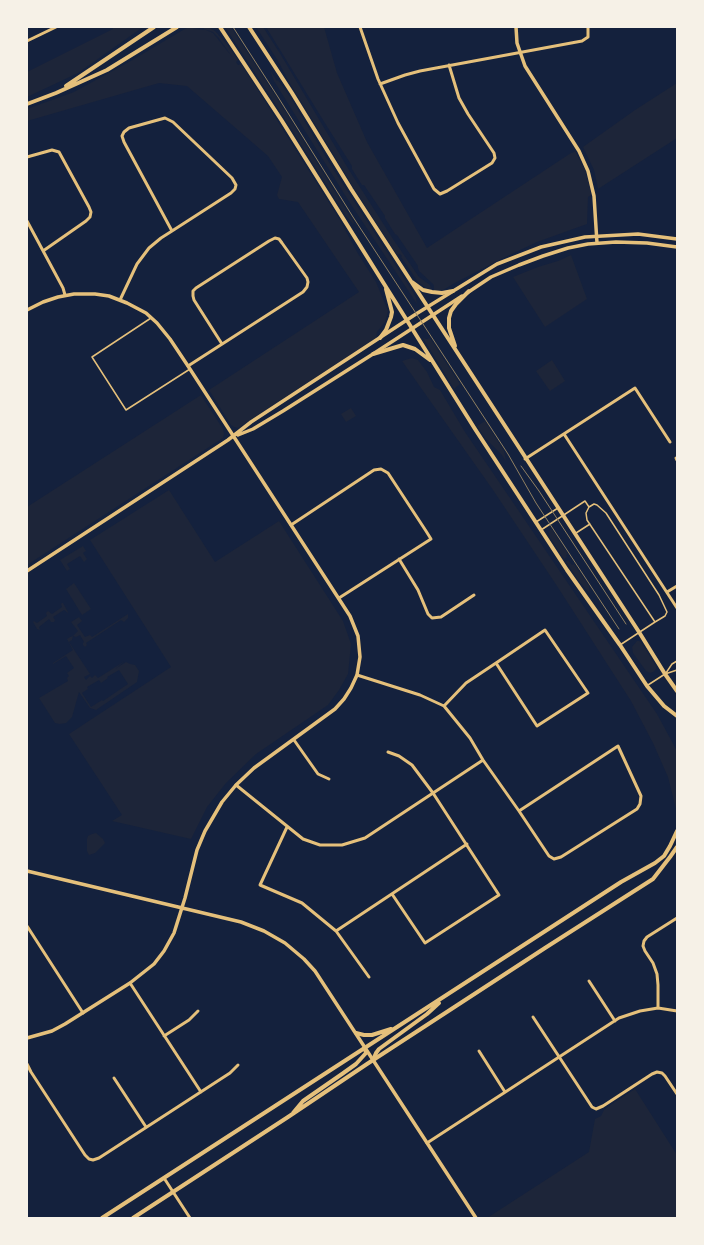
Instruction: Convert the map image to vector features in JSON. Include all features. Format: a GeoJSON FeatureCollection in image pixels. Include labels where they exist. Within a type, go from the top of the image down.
{"type":"FeatureCollection","features":[{"type":"Feature","properties":{"kind":"main road"},"geometry":{"type":"LineString","coordinates":[[56,93],[154,27]]}},
{"type":"Feature","properties":{"kind":"main road"},"geometry":{"type":"LineString","coordinates":[[27,104],[56,93],[107,70],[176,27]]}},
{"type":"Feature","properties":{"kind":"main road"},"geometry":{"type":"LineString","coordinates":[[216,27],[224,33]]}},
{"type":"Feature","properties":{"kind":"main road"},"geometry":{"type":"LineString","coordinates":[[220,27],[282,121],[475,429],[586,598],[647,686],[664,706],[677,716]]}},
{"type":"Feature","properties":{"kind":"main road"},"geometry":{"type":"LineString","coordinates":[[249,27],[351,189],[677,691]]}},
{"type":"Feature","properties":{"kind":"main road"},"geometry":{"type":"LineString","coordinates":[[252,27],[262,47]]}},
{"type":"Feature","properties":{"kind":"main road"},"geometry":{"type":"LineString","coordinates":[[411,281],[424,290],[432,292],[444,293],[453,291]]}},
{"type":"Feature","properties":{"kind":"main road"},"geometry":{"type":"LineString","coordinates":[[380,338],[386,330],[392,312],[385,285]]}},
{"type":"Feature","properties":{"kind":"main road"},"geometry":{"type":"LineString","coordinates":[[457,352],[450,331],[449,318],[456,304],[469,291]]}},
{"type":"Feature","properties":{"kind":"main road"},"geometry":{"type":"LineString","coordinates":[[374,354],[403,345],[415,349],[433,362]]}},
{"type":"Feature","properties":{"kind":"main road"},"geometry":{"type":"LineString","coordinates":[[102,1218],[621,882],[655,863],[664,856],[677,831]]}},
{"type":"Feature","properties":{"kind":"main road"},"geometry":{"type":"LineString","coordinates":[[133,1218],[373,1060],[653,879],[677,847]]}},
{"type":"Feature","properties":{"kind":"main road"},"geometry":{"type":"LineString","coordinates":[[373,1060],[377,1051],[427,1014],[446,996]]}},
{"type":"Feature","properties":{"kind":"main road"},"geometry":{"type":"LineString","coordinates":[[356,1033],[364,1036],[376,1035],[399,1026]]}},
{"type":"Feature","properties":{"kind":"main road"},"geometry":{"type":"LineString","coordinates":[[288,1117],[303,1101],[356,1064],[366,1053],[365,1048]]}},
{"type":"Feature","properties":{"kind":"street"},"geometry":{"type":"LineString","coordinates":[[27,41],[56,27]]}},
{"type":"Feature","properties":{"kind":"street"},"geometry":{"type":"LineString","coordinates":[[360,27],[380,84],[406,139],[434,189],[440,194],[492,163],[495,159],[494,153],[459,98],[449,65]]}},
{"type":"Feature","properties":{"kind":"street"},"geometry":{"type":"LineString","coordinates":[[516,27],[520,52],[529,73],[579,151],[585,163],[593,187],[597,243]]}},
{"type":"Feature","properties":{"kind":"street"},"geometry":{"type":"LineString","coordinates":[[380,84],[411,73],[586,39],[588,27]]}},
{"type":"Feature","properties":{"kind":"street"},"geometry":{"type":"LineString","coordinates":[[120,300],[140,258],[155,243],[231,193],[236,186],[232,178],[171,121],[167,119],[160,119],[129,128],[122,134],[124,142],[172,231]]}},
{"type":"Feature","properties":{"kind":"street"},"geometry":{"type":"LineString","coordinates":[[27,157],[49,151],[57,151],[62,155],[90,210],[90,215],[86,221],[43,251]]}},
{"type":"Feature","properties":{"kind":"street"},"geometry":{"type":"LineString","coordinates":[[27,221],[63,288],[65,295]]}},
{"type":"Feature","properties":{"kind":"street"},"geometry":{"type":"LineString","coordinates":[[27,571],[233,436],[257,418],[428,306],[483,272],[513,257],[575,238],[638,234],[677,239]]}},
{"type":"Feature","properties":{"kind":"street"},"geometry":{"type":"LineString","coordinates":[[189,368],[222,344],[303,292],[307,287],[308,284],[306,276],[277,238],[273,238],[194,290],[192,294],[194,300],[222,344]]}},
{"type":"Feature","properties":{"kind":"street"},"geometry":{"type":"LineString","coordinates":[[233,436],[253,429],[374,354],[469,291],[496,275],[532,260],[568,248],[597,243],[647,243],[677,248]]}},
{"type":"Feature","properties":{"kind":"street"},"geometry":{"type":"LineString","coordinates":[[27,310],[43,302],[65,295],[82,293],[109,296],[134,306],[152,318],[166,334],[189,368],[339,598],[350,616],[358,636],[360,657],[357,675],[348,694],[335,709],[294,740],[257,765],[236,785],[222,802],[203,835],[194,860],[174,933],[164,951],[148,970],[65,1024],[52,1031],[27,1038]]}},
{"type":"Feature","properties":{"kind":"street"},"geometry":{"type":"LineString","coordinates":[[525,458],[635,388],[670,442]]}},
{"type":"Feature","properties":{"kind":"street"},"geometry":{"type":"LineString","coordinates":[[564,434],[677,608]]}},
{"type":"Feature","properties":{"kind":"street"},"geometry":{"type":"LineString","coordinates":[[291,525],[374,470],[381,469],[388,473],[431,539],[339,598]]}},
{"type":"Feature","properties":{"kind":"street"},"geometry":{"type":"LineString","coordinates":[[399,559],[418,590],[428,614],[432,618],[441,617],[474,595]]}},
{"type":"Feature","properties":{"kind":"street"},"geometry":{"type":"LineString","coordinates":[[667,592],[677,586]]}},
{"type":"Feature","properties":{"kind":"street"},"geometry":{"type":"LineString","coordinates":[[444,706],[466,683],[545,630],[588,693],[536,726],[496,663]]}},
{"type":"Feature","properties":{"kind":"street"},"geometry":{"type":"LineString","coordinates":[[357,675],[420,695],[444,706],[470,738],[483,760],[549,856],[554,858],[561,857],[568,853],[637,808],[640,804],[641,796],[618,746],[519,811]]}},
{"type":"Feature","properties":{"kind":"street"},"geometry":{"type":"LineString","coordinates":[[294,740],[318,774],[329,779]]}},
{"type":"Feature","properties":{"kind":"street"},"geometry":{"type":"LineString","coordinates":[[388,752],[399,756],[412,765],[433,793],[499,895],[425,943],[392,894]]}},
{"type":"Feature","properties":{"kind":"street"},"geometry":{"type":"LineString","coordinates":[[236,785],[303,839],[320,845],[342,845],[365,838],[483,760]]}},
{"type":"Feature","properties":{"kind":"street"},"geometry":{"type":"LineString","coordinates":[[287,827],[260,885],[302,903],[336,931],[369,977]]}},
{"type":"Feature","properties":{"kind":"street"},"geometry":{"type":"LineString","coordinates":[[336,931],[467,844]]}},
{"type":"Feature","properties":{"kind":"street"},"geometry":{"type":"LineString","coordinates":[[27,871],[246,924],[264,931],[285,943],[304,959],[315,971],[476,1218]]}},
{"type":"Feature","properties":{"kind":"street"},"geometry":{"type":"LineString","coordinates":[[658,1008],[657,974],[645,951],[643,943],[647,937],[677,918]]}},
{"type":"Feature","properties":{"kind":"street"},"geometry":{"type":"LineString","coordinates":[[27,926],[83,1013]]}},
{"type":"Feature","properties":{"kind":"street"},"geometry":{"type":"LineString","coordinates":[[589,981],[615,1021]]}},
{"type":"Feature","properties":{"kind":"street"},"geometry":{"type":"LineString","coordinates":[[130,983],[201,1092]]}},
{"type":"Feature","properties":{"kind":"street"},"geometry":{"type":"LineString","coordinates":[[427,1143],[615,1021],[634,1012],[658,1008],[677,1011]]}},
{"type":"Feature","properties":{"kind":"street"},"geometry":{"type":"LineString","coordinates":[[164,1036],[189,1020],[198,1011]]}},
{"type":"Feature","properties":{"kind":"street"},"geometry":{"type":"LineString","coordinates":[[533,1017],[589,1104],[594,1108],[603,1106],[652,1074],[660,1072],[667,1077],[677,1094]]}},
{"type":"Feature","properties":{"kind":"street"},"geometry":{"type":"LineString","coordinates":[[479,1051],[505,1092]]}},
{"type":"Feature","properties":{"kind":"street"},"geometry":{"type":"LineString","coordinates":[[27,1064],[85,1155],[91,1160],[96,1160],[230,1073],[238,1065]]}},
{"type":"Feature","properties":{"kind":"street"},"geometry":{"type":"LineString","coordinates":[[114,1078],[146,1127]]}},
{"type":"Feature","properties":{"kind":"street"},"geometry":{"type":"LineString","coordinates":[[164,1178],[190,1218]]}},
{"type":"Feature","properties":{"kind":"lane"},"geometry":{"type":"LineString","coordinates":[[152,318],[92,357],[126,410],[189,368]]}},
{"type":"Feature","properties":{"kind":"lane"},"geometry":{"type":"LineString","coordinates":[[541,530],[585,501],[589,507]]}},
{"type":"Feature","properties":{"kind":"lane"},"geometry":{"type":"LineString","coordinates":[[620,645],[665,616],[667,612],[664,603],[606,513],[598,505],[594,504],[589,507],[586,513],[587,520],[655,622]]}},
{"type":"Feature","properties":{"kind":"lane"},"geometry":{"type":"LineString","coordinates":[[536,522],[558,508]]}},
{"type":"Feature","properties":{"kind":"lane"},"geometry":{"type":"LineString","coordinates":[[575,534],[590,524]]}},
{"type":"Feature","properties":{"kind":"lane"},"geometry":{"type":"LineString","coordinates":[[665,674],[672,664],[677,661]]}},
{"type":"Feature","properties":{"kind":"lane"},"geometry":{"type":"LineString","coordinates":[[647,686],[665,674],[677,670]]}},
{"type":"Feature","properties":{"kind":"shaded area"},"geometry":{"type":"Polygon","coordinates":[[[113,27],[143,27],[78,73],[27,97],[27,72],[113,29],[113,27]]]}},
{"type":"Feature","properties":{"kind":"shaded area"},"geometry":{"type":"Polygon","coordinates":[[[189,27],[202,27],[193,29],[206,30],[213,33],[233,58],[218,37],[213,32],[204,29],[203,27],[208,27],[215,31],[227,44],[238,60],[236,62],[238,65],[241,64],[340,220],[357,252],[376,282],[388,311],[385,322],[377,332],[376,338],[238,428],[231,425],[209,390],[359,292],[298,202],[279,199],[277,195],[282,177],[268,156],[187,86],[159,83],[27,121],[27,109],[74,92],[189,27]]]}},
{"type":"Feature","properties":{"kind":"shaded area"},"geometry":{"type":"Polygon","coordinates":[[[225,27],[231,27],[360,232],[354,223],[353,224],[345,215],[225,27]]]}},
{"type":"Feature","properties":{"kind":"shaded area"},"geometry":{"type":"Polygon","coordinates":[[[256,27],[263,27],[349,170],[393,239],[419,277],[430,285],[431,288],[429,289],[418,282],[401,257],[402,256],[400,254],[397,255],[355,190],[256,27]]]}},
{"type":"Feature","properties":{"kind":"shaded area"},"geometry":{"type":"Polygon","coordinates":[[[266,27],[324,27],[337,73],[367,142],[427,248],[575,151],[585,170],[590,188],[591,195],[588,197],[587,224],[537,242],[501,259],[443,290],[434,290],[433,284],[419,271],[418,266],[395,234],[385,216],[364,185],[360,182],[352,169],[352,166],[266,27]]]}},
{"type":"Feature","properties":{"kind":"shaded area"},"geometry":{"type":"Polygon","coordinates":[[[270,70],[291,98],[330,164],[413,292],[417,304],[348,200],[274,81],[270,70]]]}},
{"type":"Feature","properties":{"kind":"shaded area"},"geometry":{"type":"Polygon","coordinates":[[[677,83],[677,138],[598,189],[594,170],[583,147],[635,110],[677,83]]]}},
{"type":"Feature","properties":{"kind":"shaded area"},"geometry":{"type":"Polygon","coordinates":[[[571,255],[587,299],[545,327],[513,277],[571,255]]]}},
{"type":"Feature","properties":{"kind":"shaded area"},"geometry":{"type":"Polygon","coordinates":[[[423,338],[430,338],[460,384],[454,389],[423,338]]]}},
{"type":"Feature","properties":{"kind":"shaded area"},"geometry":{"type":"Polygon","coordinates":[[[412,358],[418,360],[427,372],[434,387],[440,390],[465,432],[657,714],[677,751],[676,809],[668,777],[653,743],[631,701],[493,490],[402,361],[412,358]]]}},
{"type":"Feature","properties":{"kind":"shaded area"},"geometry":{"type":"Polygon","coordinates":[[[552,360],[565,381],[550,391],[536,371],[552,360]]]}},
{"type":"Feature","properties":{"kind":"shaded area"},"geometry":{"type":"Polygon","coordinates":[[[201,395],[223,429],[223,438],[27,565],[27,507],[201,395]]]}},
{"type":"Feature","properties":{"kind":"shaded area"},"geometry":{"type":"Polygon","coordinates":[[[351,408],[356,416],[346,422],[341,414],[351,408]]]}},
{"type":"Feature","properties":{"kind":"shaded area"},"geometry":{"type":"Polygon","coordinates":[[[485,421],[504,451],[506,461],[485,438],[477,426],[485,421]]]}},
{"type":"Feature","properties":{"kind":"shaded area"},"geometry":{"type":"Polygon","coordinates":[[[169,490],[215,562],[279,521],[343,621],[351,644],[348,674],[328,705],[256,754],[226,783],[207,807],[191,839],[112,821],[122,815],[69,734],[171,667],[90,540],[169,490]]]}},
{"type":"Feature","properties":{"kind":"shaded area"},"geometry":{"type":"Polygon","coordinates":[[[551,528],[568,554],[564,559],[550,538],[549,532],[551,528]]]}},
{"type":"Feature","properties":{"kind":"shaded area"},"geometry":{"type":"Polygon","coordinates":[[[83,546],[86,551],[83,553],[87,559],[84,562],[80,556],[67,564],[70,569],[67,571],[60,560],[83,546]]]}},
{"type":"Feature","properties":{"kind":"shaded area"},"geometry":{"type":"Polygon","coordinates":[[[568,560],[572,565],[574,564],[589,586],[590,594],[566,562],[568,560]]]}},
{"type":"Feature","properties":{"kind":"shaded area"},"geometry":{"type":"Polygon","coordinates":[[[74,583],[91,609],[82,615],[66,589],[74,583]]]}},
{"type":"Feature","properties":{"kind":"shaded area"},"geometry":{"type":"Polygon","coordinates":[[[62,603],[68,613],[64,610],[53,617],[55,620],[54,622],[51,622],[49,619],[39,627],[40,630],[37,629],[33,622],[34,621],[37,623],[47,616],[46,613],[48,611],[52,614],[62,607],[62,603]]]}},
{"type":"Feature","properties":{"kind":"shaded area"},"geometry":{"type":"Polygon","coordinates":[[[128,614],[128,618],[124,622],[121,620],[86,643],[87,645],[85,647],[80,635],[76,637],[73,636],[78,631],[71,622],[79,617],[82,621],[77,625],[85,637],[90,635],[92,637],[128,614]]]}},
{"type":"Feature","properties":{"kind":"shaded area"},"geometry":{"type":"Polygon","coordinates":[[[73,636],[72,640],[69,642],[90,674],[84,677],[86,680],[90,676],[92,678],[95,675],[98,678],[125,661],[115,669],[126,662],[135,665],[139,671],[137,682],[96,710],[90,708],[79,692],[72,717],[66,723],[60,724],[55,723],[39,698],[68,681],[67,678],[69,676],[67,673],[74,668],[66,656],[53,663],[73,650],[67,639],[73,636]],[[119,670],[107,677],[108,678],[101,683],[99,680],[87,687],[88,689],[82,693],[91,707],[102,700],[103,701],[128,684],[119,670]]]}},
{"type":"Feature","properties":{"kind":"shaded area"},"geometry":{"type":"Polygon","coordinates":[[[637,641],[641,642],[656,666],[656,669],[653,672],[650,673],[646,671],[633,653],[632,647],[637,641]]]}},
{"type":"Feature","properties":{"kind":"shaded area"},"geometry":{"type":"Polygon","coordinates":[[[96,833],[105,843],[95,853],[89,855],[87,851],[87,839],[88,836],[96,833]]]}},
{"type":"Feature","properties":{"kind":"shaded area"},"geometry":{"type":"Polygon","coordinates":[[[635,1089],[677,1155],[677,1218],[487,1218],[589,1152],[595,1119],[601,1116],[604,1110],[612,1104],[635,1089]]]}},
{"type":"Feature","properties":{"kind":"tram line"},"geometry":{"type":"LineString","coordinates":[[233,27],[353,217],[508,454],[536,503],[619,629]]}},
{"type":"Feature","properties":{"kind":"tram line"},"geometry":{"type":"LineString","coordinates":[[521,466],[626,624]]}}]}
